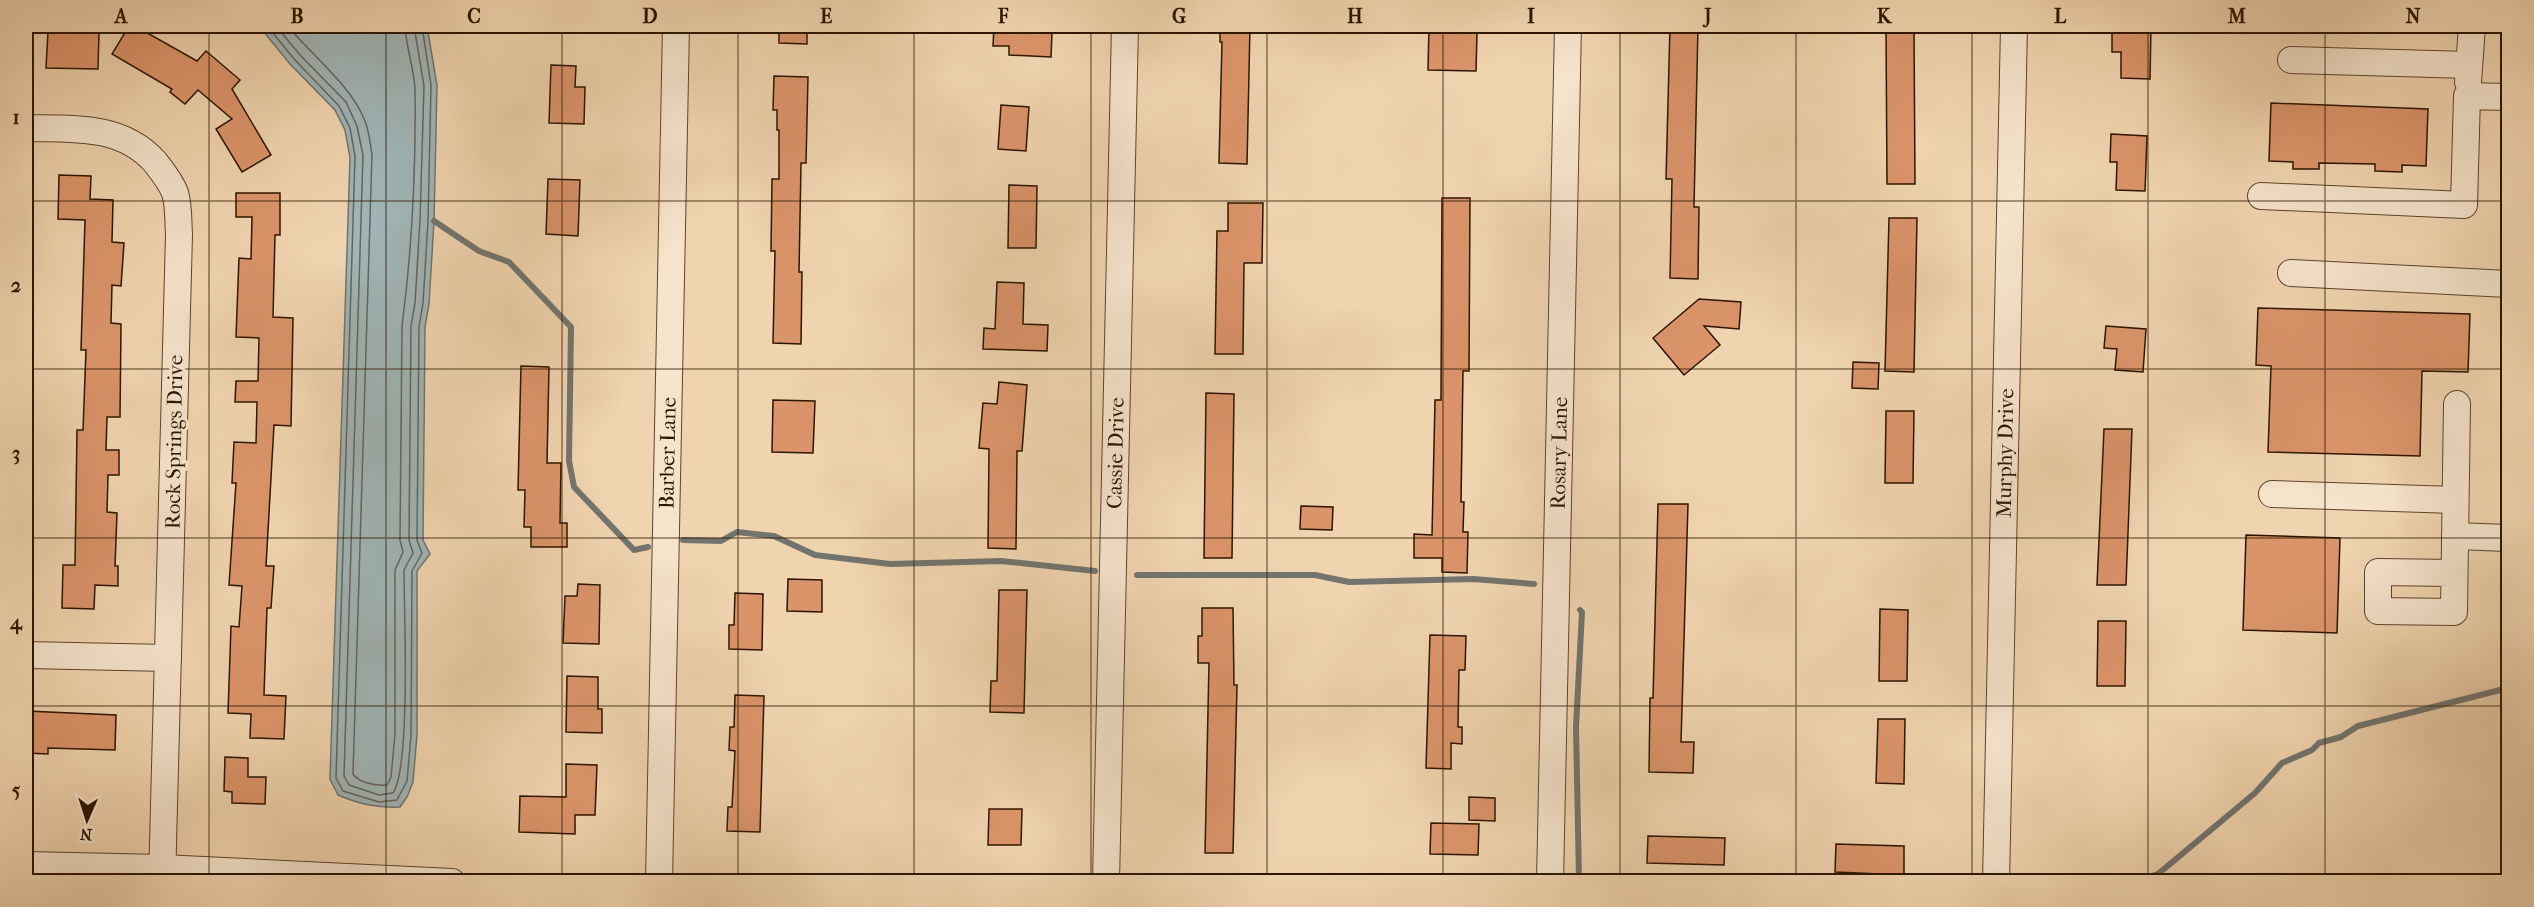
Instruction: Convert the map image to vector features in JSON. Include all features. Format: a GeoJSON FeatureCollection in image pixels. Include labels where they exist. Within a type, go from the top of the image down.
{"type":"FeatureCollection","features":[{"type":"Feature","properties":{"kind":"street","name":"Barber Lane"},"geometry":{"type":"LineString","coordinates":[[659,882],[676,26]]}},
{"type":"Feature","properties":{"kind":"street","name":"Cassie Drive"},"geometry":{"type":"LineString","coordinates":[[1106,882],[1125,26]]}},
{"type":"Feature","properties":{"kind":"street","name":"Rosary Lane"},"geometry":{"type":"LineString","coordinates":[[1550,882],[1568,26]]}},
{"type":"Feature","properties":{"kind":"street","name":"Murphy Drive"},"geometry":{"type":"LineString","coordinates":[[1996,882],[2014,26]]}},
{"type":"Feature","properties":{"kind":"street"},"geometry":{"type":"LineString","coordinates":[[2261,196],[2464,205],[2467,96],[2472,26]]}},
{"type":"Feature","properties":{"kind":"street"},"geometry":{"type":"LineString","coordinates":[[2291,60],[2469,65]]}},
{"type":"Feature","properties":{"kind":"street"},"geometry":{"type":"LineString","coordinates":[[2467,96],[2508,98]]}},
{"type":"Feature","properties":{"kind":"street","name":"Rock Springs Drive"},"geometry":{"type":"LineString","coordinates":[[26,128],[91,129],[117,135],[144,150],[163,171],[175,194],[179,234],[162,875]]}},
{"type":"Feature","properties":{"kind":"street"},"geometry":{"type":"LineString","coordinates":[[2291,273],[2508,284]]}},
{"type":"Feature","properties":{"kind":"street"},"geometry":{"type":"LineString","coordinates":[[2454,573],[2457,404]]}},
{"type":"Feature","properties":{"kind":"street"},"geometry":{"type":"LineString","coordinates":[[2272,494],[2455,500]]}},
{"type":"Feature","properties":{"kind":"street"},"geometry":{"type":"LineString","coordinates":[[2455,536],[2508,538]]}},
{"type":"Feature","properties":{"kind":"street"},"geometry":{"type":"LineString","coordinates":[[26,655],[168,658]]}},
{"type":"Feature","properties":{"kind":"street"},"geometry":{"type":"LineString","coordinates":[[26,865],[162,875],[452,882]]}},
{"type":"Feature","properties":{"kind":"water"},"geometry":{"type":"Polygon","coordinates":[[[259,26],[427,26],[437,85],[434,221],[429,304],[425,327],[423,540],[430,554],[417,571],[417,735],[413,782],[400,807],[375,806],[338,795],[330,779],[350,157],[345,130],[335,110],[290,64],[259,26]]]}},
{"type":"Feature","properties":{"kind":"building"},"geometry":{"type":"Polygon","coordinates":[[[129,26],[135,26],[197,61],[206,51],[240,80],[232,89],[271,155],[242,172],[216,129],[232,119],[198,90],[185,104],[170,92],[172,89],[112,54],[129,26]]]}},
{"type":"Feature","properties":{"kind":"building"},"geometry":{"type":"Polygon","coordinates":[[[779,26],[807,26],[807,44],[779,43],[779,26]]]}},
{"type":"Feature","properties":{"kind":"building"},"geometry":{"type":"Polygon","coordinates":[[[994,26],[1038,26],[1038,32],[1052,33],[1051,57],[1009,55],[1009,46],[993,46],[994,26]]]}},
{"type":"Feature","properties":{"kind":"building"},"geometry":{"type":"Polygon","coordinates":[[[1220,26],[1250,26],[1247,164],[1219,163],[1222,42],[1220,42],[1220,26]]]}},
{"type":"Feature","properties":{"kind":"building"},"geometry":{"type":"Polygon","coordinates":[[[1429,26],[1459,26],[1459,33],[1477,33],[1476,71],[1428,70],[1429,26]]]}},
{"type":"Feature","properties":{"kind":"building"},"geometry":{"type":"Polygon","coordinates":[[[1670,26],[1698,26],[1694,207],[1699,207],[1698,279],[1670,278],[1672,179],[1666,179],[1670,26]]]}},
{"type":"Feature","properties":{"kind":"building"},"geometry":{"type":"Polygon","coordinates":[[[2112,26],[2151,26],[2150,79],[2121,78],[2121,52],[2112,52],[2112,26]]]}},
{"type":"Feature","properties":{"kind":"building"},"geometry":{"type":"Polygon","coordinates":[[[1886,27],[1914,28],[1915,184],[1887,184],[1886,27]]]}},
{"type":"Feature","properties":{"kind":"building"},"geometry":{"type":"Polygon","coordinates":[[[48,31],[99,33],[98,69],[46,68],[48,31]]]}},
{"type":"Feature","properties":{"kind":"building"},"geometry":{"type":"Polygon","coordinates":[[[551,65],[576,66],[575,87],[585,87],[584,124],[549,123],[551,65]]]}},
{"type":"Feature","properties":{"kind":"building"},"geometry":{"type":"Polygon","coordinates":[[[774,76],[808,77],[806,163],[801,163],[799,272],[802,272],[801,344],[773,343],[775,251],[771,251],[772,179],[779,179],[779,130],[777,130],[777,110],[773,110],[774,76]]]}},
{"type":"Feature","properties":{"kind":"building"},"geometry":{"type":"Polygon","coordinates":[[[2271,103],[2428,109],[2426,166],[2402,165],[2402,172],[2375,171],[2375,164],[2319,163],[2319,169],[2293,169],[2293,162],[2269,161],[2271,103]]]}},
{"type":"Feature","properties":{"kind":"building"},"geometry":{"type":"Polygon","coordinates":[[[1001,105],[1029,107],[1026,151],[998,149],[1001,105]]]}},
{"type":"Feature","properties":{"kind":"building"},"geometry":{"type":"Polygon","coordinates":[[[2111,134],[2147,136],[2145,191],[2116,190],[2117,162],[2110,162],[2111,134]]]}},
{"type":"Feature","properties":{"kind":"building"},"geometry":{"type":"Polygon","coordinates":[[[59,175],[91,176],[90,199],[113,200],[112,242],[124,243],[121,286],[112,285],[111,323],[121,324],[120,417],[107,417],[106,450],[119,450],[119,475],[108,475],[107,512],[117,513],[115,566],[118,566],[118,586],[95,585],[94,609],[62,608],[63,565],[75,565],[77,430],[83,430],[86,350],[81,350],[85,220],[58,219],[59,175]]]}},
{"type":"Feature","properties":{"kind":"building"},"geometry":{"type":"Polygon","coordinates":[[[548,179],[580,180],[578,236],[546,234],[548,179]]]}},
{"type":"Feature","properties":{"kind":"building"},"geometry":{"type":"Polygon","coordinates":[[[1009,185],[1037,186],[1036,248],[1008,248],[1009,185]]]}},
{"type":"Feature","properties":{"kind":"building"},"geometry":{"type":"Polygon","coordinates":[[[236,193],[280,193],[280,235],[275,235],[273,317],[293,318],[291,426],[274,425],[266,566],[274,566],[271,608],[267,608],[264,695],[286,696],[284,739],[250,738],[251,714],[228,713],[231,626],[239,627],[242,586],[229,585],[236,483],[232,483],[234,442],[256,443],[257,402],[235,402],[236,381],[258,381],[259,338],[236,337],[239,258],[251,259],[252,217],[236,217],[236,193]]]}},
{"type":"Feature","properties":{"kind":"building"},"geometry":{"type":"Polygon","coordinates":[[[1442,198],[1470,198],[1469,371],[1463,371],[1461,502],[1464,502],[1463,532],[1468,532],[1467,573],[1442,572],[1442,558],[1414,558],[1414,534],[1432,535],[1435,400],[1441,400],[1442,198]]]}},
{"type":"Feature","properties":{"kind":"building"},"geometry":{"type":"Polygon","coordinates":[[[1228,203],[1263,203],[1262,263],[1244,263],[1243,354],[1215,354],[1217,231],[1228,231],[1228,203]]]}},
{"type":"Feature","properties":{"kind":"building"},"geometry":{"type":"Polygon","coordinates":[[[1889,218],[1917,218],[1914,372],[1885,371],[1889,218]]]}},
{"type":"Feature","properties":{"kind":"building"},"geometry":{"type":"Polygon","coordinates":[[[997,282],[1024,283],[1023,324],[1048,325],[1047,351],[983,349],[984,328],[995,329],[997,282]]]}},
{"type":"Feature","properties":{"kind":"building"},"geometry":{"type":"Polygon","coordinates":[[[1699,299],[1741,302],[1739,329],[1704,326],[1720,345],[1684,375],[1653,338],[1699,299]]]}},
{"type":"Feature","properties":{"kind":"building"},"geometry":{"type":"Polygon","coordinates":[[[2258,308],[2470,314],[2468,372],[2422,371],[2420,456],[2268,452],[2271,366],[2256,365],[2258,308]]]}},
{"type":"Feature","properties":{"kind":"building"},"geometry":{"type":"Polygon","coordinates":[[[2106,326],[2146,329],[2143,372],[2115,370],[2117,349],[2104,348],[2106,326]]]}},
{"type":"Feature","properties":{"kind":"building"},"geometry":{"type":"Polygon","coordinates":[[[1853,362],[1879,363],[1878,389],[1852,388],[1853,362]]]}},
{"type":"Feature","properties":{"kind":"building"},"geometry":{"type":"Polygon","coordinates":[[[521,366],[549,367],[547,463],[561,463],[560,523],[567,523],[567,547],[531,547],[531,527],[524,527],[525,490],[518,490],[521,366]]]}},
{"type":"Feature","properties":{"kind":"building"},"geometry":{"type":"Polygon","coordinates":[[[999,382],[1027,385],[1022,451],[1017,451],[1016,549],[988,548],[989,449],[979,448],[983,403],[997,404],[999,382]]]}},
{"type":"Feature","properties":{"kind":"building"},"geometry":{"type":"Polygon","coordinates":[[[1206,393],[1234,394],[1232,558],[1204,558],[1206,393]]]}},
{"type":"Feature","properties":{"kind":"building"},"geometry":{"type":"Polygon","coordinates":[[[773,400],[815,401],[813,453],[772,452],[773,400]]]}},
{"type":"Feature","properties":{"kind":"building"},"geometry":{"type":"Polygon","coordinates":[[[1886,411],[1914,411],[1913,483],[1885,483],[1886,411]]]}},
{"type":"Feature","properties":{"kind":"building"},"geometry":{"type":"Polygon","coordinates":[[[2104,429],[2132,429],[2126,585],[2097,585],[2104,429]]]}},
{"type":"Feature","properties":{"kind":"building"},"geometry":{"type":"Polygon","coordinates":[[[1658,504],[1688,504],[1681,742],[1694,742],[1693,773],[1649,772],[1658,504]]]}},
{"type":"Feature","properties":{"kind":"building"},"geometry":{"type":"Polygon","coordinates":[[[1301,506],[1333,507],[1332,530],[1300,529],[1301,506]]]}},
{"type":"Feature","properties":{"kind":"building"},"geometry":{"type":"Polygon","coordinates":[[[2246,535],[2340,538],[2337,633],[2243,630],[2246,535]]]}},
{"type":"Feature","properties":{"kind":"building"},"geometry":{"type":"Polygon","coordinates":[[[788,579],[822,580],[822,612],[787,611],[788,579]]]}},
{"type":"Feature","properties":{"kind":"building"},"geometry":{"type":"Polygon","coordinates":[[[578,584],[600,585],[599,644],[563,643],[565,596],[577,596],[578,584]]]}},
{"type":"Feature","properties":{"kind":"building"},"geometry":{"type":"Polygon","coordinates":[[[999,590],[1027,590],[1024,713],[990,712],[991,681],[997,681],[999,590]]]}},
{"type":"Feature","properties":{"kind":"building"},"geometry":{"type":"Polygon","coordinates":[[[735,593],[763,594],[762,650],[729,649],[729,625],[734,625],[735,593]]]}},
{"type":"Feature","properties":{"kind":"building"},"geometry":{"type":"Polygon","coordinates":[[[1202,608],[1233,608],[1234,685],[1237,685],[1233,853],[1205,853],[1209,663],[1198,663],[1198,636],[1202,636],[1202,608]]]}},
{"type":"Feature","properties":{"kind":"building"},"geometry":{"type":"Polygon","coordinates":[[[1880,609],[1908,610],[1907,681],[1879,681],[1880,609]]]}},
{"type":"Feature","properties":{"kind":"building"},"geometry":{"type":"Polygon","coordinates":[[[2098,621],[2126,621],[2125,686],[2097,686],[2098,621]]]}},
{"type":"Feature","properties":{"kind":"building"},"geometry":{"type":"Polygon","coordinates":[[[1430,635],[1466,636],[1465,670],[1459,670],[1458,727],[1462,727],[1462,744],[1451,743],[1451,769],[1426,768],[1430,635]]]}},
{"type":"Feature","properties":{"kind":"building"},"geometry":{"type":"Polygon","coordinates":[[[567,676],[598,677],[598,709],[602,709],[602,733],[566,732],[567,676]]]}},
{"type":"Feature","properties":{"kind":"building"},"geometry":{"type":"Polygon","coordinates":[[[735,695],[764,696],[760,832],[727,831],[728,807],[732,807],[735,751],[729,750],[730,727],[734,727],[735,695]]]}},
{"type":"Feature","properties":{"kind":"building"},"geometry":{"type":"Polygon","coordinates":[[[26,711],[116,715],[115,750],[48,748],[48,754],[26,753],[26,711]]]}},
{"type":"Feature","properties":{"kind":"building"},"geometry":{"type":"Polygon","coordinates":[[[1878,719],[1905,719],[1904,784],[1876,783],[1878,719]]]}},
{"type":"Feature","properties":{"kind":"building"},"geometry":{"type":"Polygon","coordinates":[[[225,757],[248,758],[248,777],[266,777],[265,804],[232,803],[232,792],[224,791],[225,757]]]}},
{"type":"Feature","properties":{"kind":"building"},"geometry":{"type":"Polygon","coordinates":[[[566,764],[597,765],[595,815],[575,815],[575,834],[519,832],[520,796],[566,797],[566,764]]]}},
{"type":"Feature","properties":{"kind":"building"},"geometry":{"type":"Polygon","coordinates":[[[1469,797],[1495,798],[1495,821],[1469,820],[1469,797]]]}},
{"type":"Feature","properties":{"kind":"building"},"geometry":{"type":"Polygon","coordinates":[[[989,809],[1022,809],[1021,845],[988,845],[989,809]]]}},
{"type":"Feature","properties":{"kind":"building"},"geometry":{"type":"Polygon","coordinates":[[[1431,823],[1479,824],[1478,855],[1430,854],[1431,823]]]}},
{"type":"Feature","properties":{"kind":"building"},"geometry":{"type":"Polygon","coordinates":[[[1648,836],[1725,838],[1724,865],[1647,863],[1648,836]]]}},
{"type":"Feature","properties":{"kind":"building"},"geometry":{"type":"Polygon","coordinates":[[[1836,844],[1904,846],[1904,875],[1835,872],[1836,844]]]}},
{"type":"Feature","properties":{"kind":"waterway"},"geometry":{"type":"LineString","coordinates":[[434,221],[479,251],[509,262],[571,327],[569,461],[574,487],[634,550],[648,547]]}},
{"type":"Feature","properties":{"kind":"waterway"},"geometry":{"type":"LineString","coordinates":[[683,540],[721,541],[737,532],[774,536],[815,555],[890,564],[1001,561],[1095,571]]}},
{"type":"Feature","properties":{"kind":"waterway"},"geometry":{"type":"LineString","coordinates":[[1137,575],[1315,575],[1349,582],[1473,579],[1534,584]]}},
{"type":"Feature","properties":{"kind":"waterway"},"geometry":{"type":"LineString","coordinates":[[1580,610],[1582,612],[1576,727],[1579,879],[1587,882]]}},
{"type":"Feature","properties":{"kind":"waterway"},"geometry":{"type":"LineString","coordinates":[[2134,882],[2158,874],[2255,793],[2282,763],[2312,750],[2319,743],[2341,737],[2358,726],[2508,688]]}}]}
